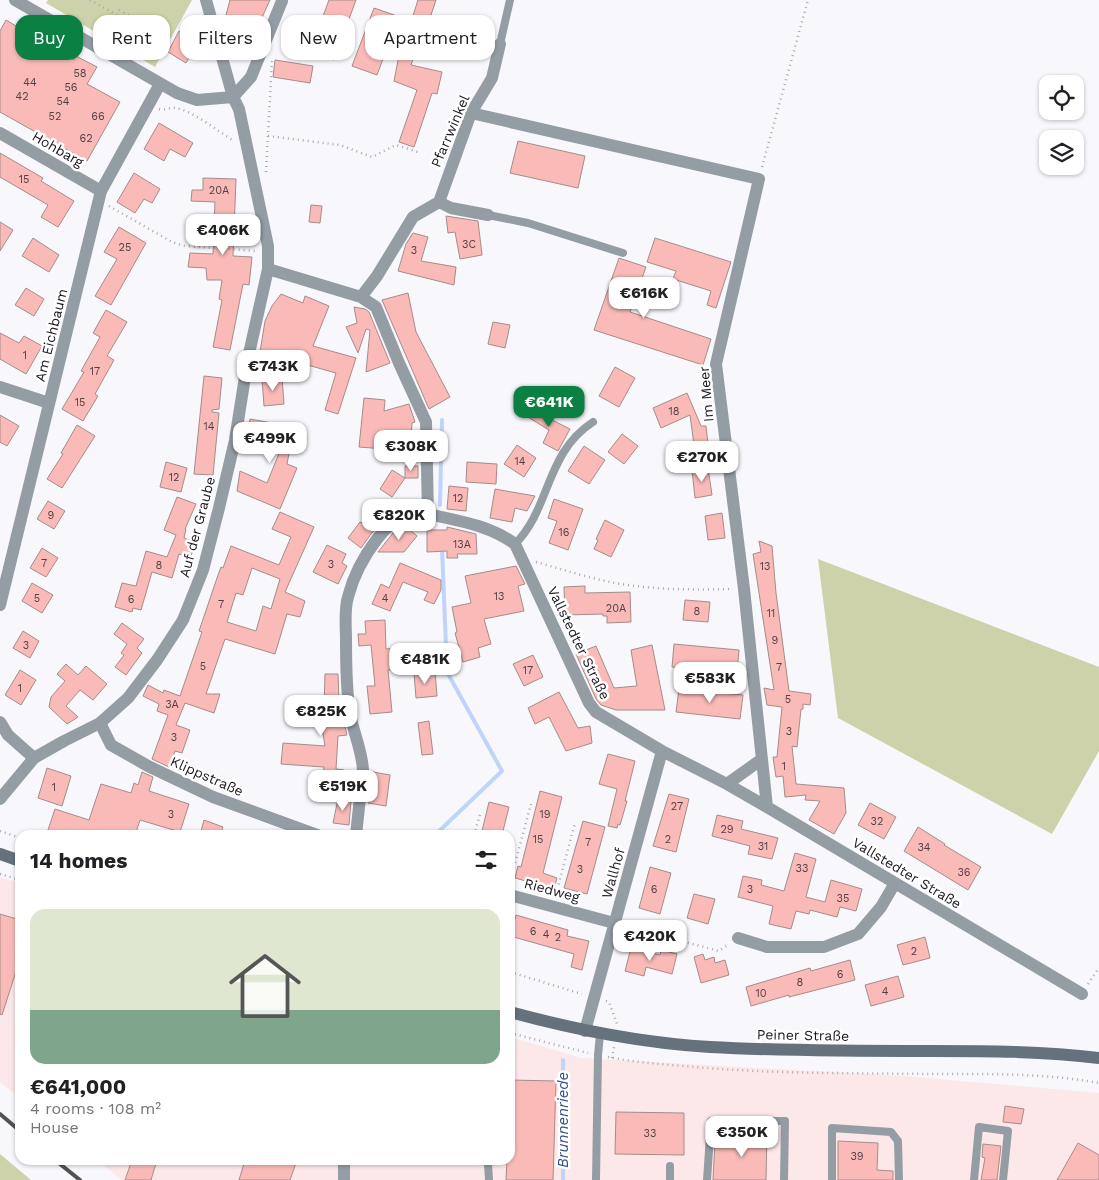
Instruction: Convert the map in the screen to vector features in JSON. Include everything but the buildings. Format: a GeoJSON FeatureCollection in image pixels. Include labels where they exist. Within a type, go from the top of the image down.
{"type":"FeatureCollection","features":[{"type":"Feature","properties":{"kind":"main road"},"geometry":{"type":"LineString","coordinates":[[0,854],[15,859]]}},
{"type":"Feature","properties":{"kind":"main road","name":"Peiner Straße"},"geometry":{"type":"LineString","coordinates":[[515,1013],[600,1034],[709,1047],[796,1050],[990,1051],[1070,1054],[1099,1058]]}},
{"type":"Feature","properties":{"kind":"street","name":"Auf der Graube"},"geometry":{"type":"LineString","coordinates":[[0,799],[34,758],[100,723],[128,698],[183,620],[203,570],[235,440],[248,358],[268,269],[268,251],[240,109],[233,97],[206,0]]}},
{"type":"Feature","properties":{"kind":"street"},"geometry":{"type":"LineString","coordinates":[[271,28],[282,1]]}},
{"type":"Feature","properties":{"kind":"street"},"geometry":{"type":"LineString","coordinates":[[24,2],[160,84],[197,100],[233,97],[251,77],[258,60]]}},
{"type":"Feature","properties":{"kind":"street","name":"Pfarrwinkel"},"geometry":{"type":"LineString","coordinates":[[439,202],[471,113],[492,78],[500,44]]}},
{"type":"Feature","properties":{"kind":"street","name":"Am Eichbaum"},"geometry":{"type":"LineString","coordinates":[[0,605],[100,196],[160,84]]}},
{"type":"Feature","properties":{"kind":"street"},"geometry":{"type":"LineString","coordinates":[[471,113],[759,179]]}},
{"type":"Feature","properties":{"kind":"street","name":"Hohbarg"},"geometry":{"type":"LineString","coordinates":[[0,133],[100,196]]}},
{"type":"Feature","properties":{"kind":"street","name":"Im Meer"},"geometry":{"type":"LineString","coordinates":[[759,179],[716,364],[744,589],[768,807]]}},
{"type":"Feature","properties":{"kind":"street"},"geometry":{"type":"LineString","coordinates":[[361,297],[377,276],[413,217],[439,202],[451,208],[488,216]]}},
{"type":"Feature","properties":{"kind":"street"},"geometry":{"type":"LineString","coordinates":[[268,269],[361,297],[376,307],[399,364],[426,422],[428,514]]}},
{"type":"Feature","properties":{"kind":"street"},"geometry":{"type":"LineString","coordinates":[[0,387],[16,394],[50,403]]}},
{"type":"Feature","properties":{"kind":"street"},"geometry":{"type":"LineString","coordinates":[[356,830],[362,761],[347,694],[346,613],[347,598],[369,549],[385,529],[401,517],[414,513],[428,514],[484,527],[501,534],[515,544]]}},
{"type":"Feature","properties":{"kind":"street","name":"Vallstedter Straße"},"geometry":{"type":"LineString","coordinates":[[515,544],[589,703],[596,712],[662,751],[768,807],[1082,994]]}},
{"type":"Feature","properties":{"kind":"street"},"geometry":{"type":"LineString","coordinates":[[0,722],[8,735],[34,758]]}},
{"type":"Feature","properties":{"kind":"street","name":"Klippstraße"},"geometry":{"type":"LineString","coordinates":[[100,723],[111,745],[148,766],[213,798],[303,830]]}},
{"type":"Feature","properties":{"kind":"street","name":"Wallhof"},"geometry":{"type":"LineString","coordinates":[[585,1031],[662,751]]}},
{"type":"Feature","properties":{"kind":"street"},"geometry":{"type":"LineString","coordinates":[[727,784],[762,759]]}},
{"type":"Feature","properties":{"kind":"street"},"geometry":{"type":"LineString","coordinates":[[738,938],[767,946],[824,947],[858,934],[881,908],[895,883]]}},
{"type":"Feature","properties":{"kind":"street","name":"Riedweg"},"geometry":{"type":"LineString","coordinates":[[515,896],[614,922]]}},
{"type":"Feature","properties":{"kind":"street"},"geometry":{"type":"LineString","coordinates":[[344,1165],[344,1180]]}},
{"type":"Feature","properties":{"kind":"lane"},"geometry":{"type":"LineString","coordinates":[[500,44],[510,0]]}},
{"type":"Feature","properties":{"kind":"lane"},"geometry":{"type":"LineString","coordinates":[[488,216],[528,223],[623,253]]}},
{"type":"Feature","properties":{"kind":"lane"},"geometry":{"type":"LineString","coordinates":[[515,544],[532,523],[553,470],[562,455],[583,429],[593,422]]}},
{"type":"Feature","properties":{"kind":"lane"},"geometry":{"type":"LineString","coordinates":[[596,1180],[600,1034]]}},
{"type":"Feature","properties":{"kind":"lane"},"geometry":{"type":"LineString","coordinates":[[707,1180],[711,1121],[785,1121],[784,1180]]}},
{"type":"Feature","properties":{"kind":"lane"},"geometry":{"type":"LineString","coordinates":[[974,1180],[979,1127],[1008,1131],[1004,1180]]}},
{"type":"Feature","properties":{"kind":"lane"},"geometry":{"type":"LineString","coordinates":[[832,1180],[832,1128],[891,1132],[898,1141],[899,1180]]}},
{"type":"Feature","properties":{"kind":"lane"},"geometry":{"type":"LineString","coordinates":[[488,1165],[489,1180]]}},
{"type":"Feature","properties":{"kind":"lane"},"geometry":{"type":"LineString","coordinates":[[670,1166],[670,1180]]}},
{"type":"Feature","properties":{"kind":"path"},"geometry":{"type":"LineString","coordinates":[[90,0],[117,15]]}},
{"type":"Feature","properties":{"kind":"path"},"geometry":{"type":"LineString","coordinates":[[759,179],[808,0]]}},
{"type":"Feature","properties":{"kind":"path"},"geometry":{"type":"LineString","coordinates":[[120,10],[129,15]]}},
{"type":"Feature","properties":{"kind":"path"},"geometry":{"type":"LineString","coordinates":[[258,197],[266,178],[271,60]]}},
{"type":"Feature","properties":{"kind":"path"},"geometry":{"type":"LineString","coordinates":[[148,105],[164,111],[174,108],[195,116],[248,151]]}},
{"type":"Feature","properties":{"kind":"path"},"geometry":{"type":"LineString","coordinates":[[268,136],[340,145],[372,157],[396,145],[421,153]]}},
{"type":"Feature","properties":{"kind":"path"},"geometry":{"type":"LineString","coordinates":[[100,196],[172,242],[185,246],[268,251]]}},
{"type":"Feature","properties":{"kind":"path"},"geometry":{"type":"LineString","coordinates":[[526,566],[534,562],[610,582],[643,586],[704,590],[744,589]]}},
{"type":"Feature","properties":{"kind":"path"},"geometry":{"type":"LineString","coordinates":[[515,863],[531,804]]}},
{"type":"Feature","properties":{"kind":"path"},"geometry":{"type":"LineString","coordinates":[[475,830],[481,811]]}},
{"type":"Feature","properties":{"kind":"path"},"geometry":{"type":"LineString","coordinates":[[552,906],[575,823]]}},
{"type":"Feature","properties":{"kind":"path"},"geometry":{"type":"LineString","coordinates":[[0,831],[15,836]]}},
{"type":"Feature","properties":{"kind":"path"},"geometry":{"type":"LineString","coordinates":[[0,874],[15,878]]}},
{"type":"Feature","properties":{"kind":"path"},"geometry":{"type":"LineString","coordinates":[[614,922],[719,951],[738,938]]}},
{"type":"Feature","properties":{"kind":"path"},"geometry":{"type":"LineString","coordinates":[[1082,994],[1099,968]]}},
{"type":"Feature","properties":{"kind":"path"},"geometry":{"type":"LineString","coordinates":[[515,974],[594,998]]}},
{"type":"Feature","properties":{"kind":"path"},"geometry":{"type":"LineString","coordinates":[[515,1034],[598,1055],[713,1069],[818,1073],[975,1074],[1051,1077],[1099,1083]]}},
{"type":"Feature","properties":{"kind":"shaded area"},"geometry":{"type":"Polygon","coordinates":[[[0,877],[15,882],[15,1094],[0,1082],[0,877]]]}},
{"type":"Feature","properties":{"kind":"shaded area"},"geometry":{"type":"Polygon","coordinates":[[[515,1038],[582,1058],[905,1076],[1099,1093],[1099,1180],[122,1180],[103,1165],[515,1165],[515,1038]]]}},
{"type":"Feature","properties":{"kind":"green space"},"geometry":{"type":"Polygon","coordinates":[[[48,0],[192,0],[184,15],[180,15],[180,22],[170,40],[170,15],[93,15],[93,31],[83,25],[83,15],[66,15],[46,3],[48,0]]]}},
{"type":"Feature","properties":{"kind":"green space"},"geometry":{"type":"Polygon","coordinates":[[[143,60],[159,60],[155,67],[143,60]]]}},
{"type":"Feature","properties":{"kind":"green space"},"geometry":{"type":"Polygon","coordinates":[[[818,559],[1099,667],[1099,751],[1052,834],[838,718],[818,559]]]}},
{"type":"Feature","properties":{"kind":"green space"},"geometry":{"type":"Polygon","coordinates":[[[0,1154],[31,1180],[0,1180],[0,1154]]]}},
{"type":"Feature","properties":{"kind":"waterway","name":"Brunnenriede"},"geometry":{"type":"LineString","coordinates":[[440,505],[442,420]]}},
{"type":"Feature","properties":{"kind":"waterway","name":"Brunnenriede"},"geometry":{"type":"LineString","coordinates":[[440,830],[502,771],[447,672],[442,548]]}},
{"type":"Feature","properties":{"kind":"waterway","name":"Brunnenriede"},"geometry":{"type":"LineString","coordinates":[[563,1060],[563,1180]]}},
{"type":"Feature","properties":{"kind":"railway"},"geometry":{"type":"LineString","coordinates":[[0,1114],[15,1127]]}},
{"type":"Feature","properties":{"kind":"railway"},"geometry":{"type":"LineString","coordinates":[[61,1165],[80,1180]]}}]}
